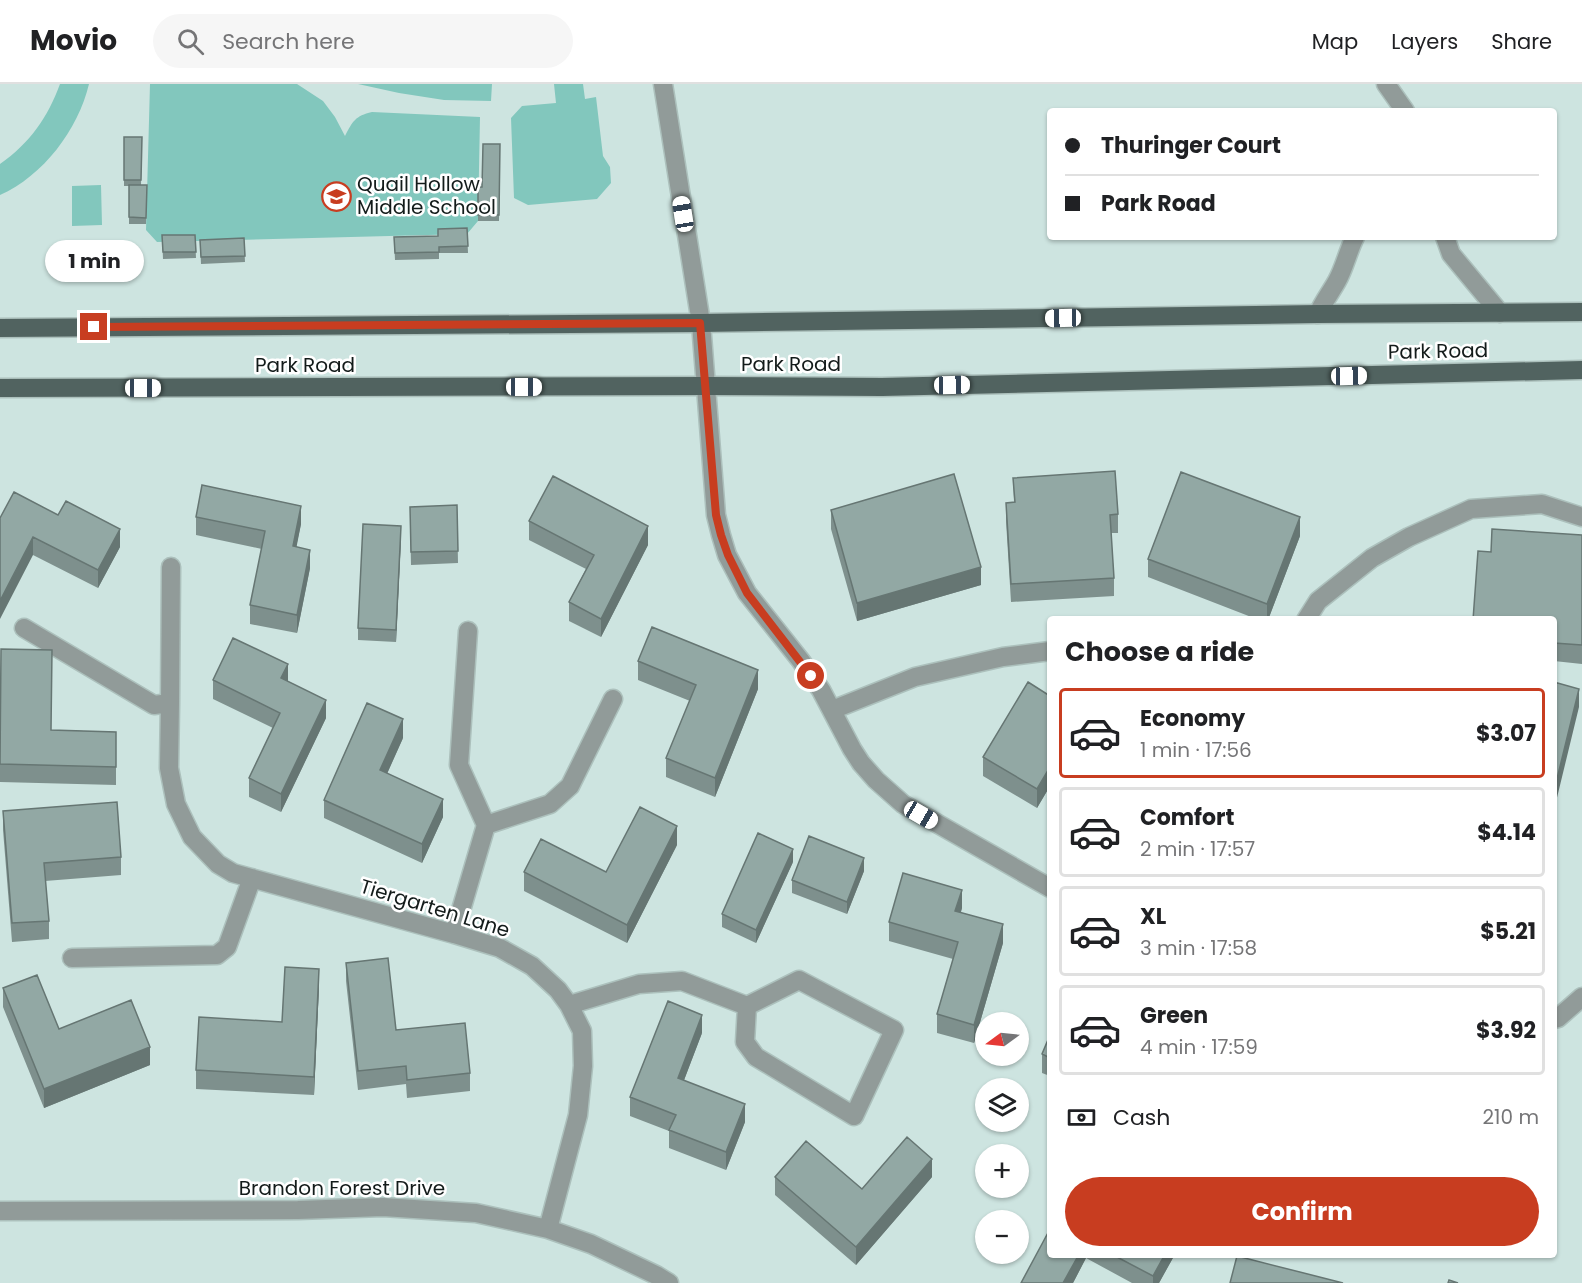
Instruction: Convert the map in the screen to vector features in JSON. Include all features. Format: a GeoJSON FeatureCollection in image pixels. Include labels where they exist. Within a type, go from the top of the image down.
{"type":"FeatureCollection","features":[{"type":"Feature","properties":{"kind":"main road","name":"Park Road"},"geometry":{"type":"LineString","coordinates":[[0,328],[700,323],[1582,312]]}},
{"type":"Feature","properties":{"kind":"main road","name":"Park Road"},"geometry":{"type":"LineString","coordinates":[[0,388],[882,387],[1582,370]]}},
{"type":"Feature","properties":{"kind":"street"},"geometry":{"type":"LineString","coordinates":[[663,84],[700,323],[716,515],[728,555],[747,593],[801,661],[821,690],[852,749],[876,780],[903,804],[1047,886]]}},
{"type":"Feature","properties":{"kind":"street"},"geometry":{"type":"LineString","coordinates":[[1386,84],[1402,108]]}},
{"type":"Feature","properties":{"kind":"street"},"geometry":{"type":"LineString","coordinates":[[1318,314],[1338,279],[1353,240]]}},
{"type":"Feature","properties":{"kind":"street"},"geometry":{"type":"LineString","coordinates":[[1446,240],[1451,254],[1500,313]]}},
{"type":"Feature","properties":{"kind":"street"},"geometry":{"type":"LineString","coordinates":[[1308,616],[1318,601],[1372,558],[1409,537],[1472,509],[1542,504],[1582,517]]}},
{"type":"Feature","properties":{"kind":"street","name":"Tiergarten Lane"},"geometry":{"type":"LineString","coordinates":[[171,567],[169,768],[176,804],[192,837],[218,864],[233,873],[500,948],[532,966],[558,990],[569,1005],[582,1031],[583,1066],[578,1115],[548,1229]]}},
{"type":"Feature","properties":{"kind":"street"},"geometry":{"type":"LineString","coordinates":[[24,628],[154,705],[170,703]]}},
{"type":"Feature","properties":{"kind":"street"},"geometry":{"type":"LineString","coordinates":[[454,934],[486,825],[459,765],[468,631]]}},
{"type":"Feature","properties":{"kind":"street"},"geometry":{"type":"LineString","coordinates":[[831,710],[915,677],[1003,657],[1047,651]]}},
{"type":"Feature","properties":{"kind":"street"},"geometry":{"type":"LineString","coordinates":[[486,825],[550,804],[570,786],[613,699]]}},
{"type":"Feature","properties":{"kind":"street"},"geometry":{"type":"LineString","coordinates":[[72,958],[217,956],[227,946],[252,878]]}},
{"type":"Feature","properties":{"kind":"street"},"geometry":{"type":"LineString","coordinates":[[569,1005],[639,984],[682,981],[747,1006],[799,980],[894,1030],[854,1116],[756,1057],[745,1042],[747,1006]]}},
{"type":"Feature","properties":{"kind":"street"},"geometry":{"type":"LineString","coordinates":[[1557,1018],[1582,997]]}},
{"type":"Feature","properties":{"kind":"street","name":"Brandon Forest Drive"},"geometry":{"type":"LineString","coordinates":[[0,1211],[286,1210],[383,1207],[476,1213],[548,1229],[591,1244],[669,1283]]}},
{"type":"Feature","properties":{"kind":"green space"},"geometry":{"type":"Polygon","coordinates":[[[60,84],[89,84],[76,118],[57,150],[44,164],[16,187],[0,195],[0,164],[11,156],[37,128],[60,84]]]}},
{"type":"Feature","properties":{"kind":"green space"},"geometry":{"type":"Polygon","coordinates":[[[150,84],[297,84],[323,101],[345,136],[355,120],[372,112],[480,117],[478,221],[467,234],[157,242],[146,230],[150,84]]]}},
{"type":"Feature","properties":{"kind":"green space"},"geometry":{"type":"Polygon","coordinates":[[[358,84],[492,84],[491,101],[444,100],[358,84]]]}},
{"type":"Feature","properties":{"kind":"green space"},"geometry":{"type":"Polygon","coordinates":[[[554,84],[583,84],[585,99],[596,97],[603,156],[610,167],[611,183],[597,199],[528,205],[514,198],[511,118],[522,106],[556,103],[554,84]]]}},
{"type":"Feature","properties":{"kind":"green space"},"geometry":{"type":"Polygon","coordinates":[[[101,185],[102,225],[72,226],[72,186],[101,185]]]}},
{"type":"Feature","properties":{"kind":"building"},"geometry":{"type":"Polygon","coordinates":[[[124,137],[142,137],[141,180],[124,180],[124,137]]]}},
{"type":"Feature","properties":{"kind":"building"},"geometry":{"type":"Polygon","coordinates":[[[483,144],[500,144],[499,215],[478,215],[478,187],[482,187],[483,144]]]}},
{"type":"Feature","properties":{"kind":"building"},"geometry":{"type":"Polygon","coordinates":[[[129,185],[147,185],[146,218],[129,217],[129,185]]]}},
{"type":"Feature","properties":{"kind":"building"},"geometry":{"type":"Polygon","coordinates":[[[467,228],[468,246],[439,247],[439,252],[395,253],[394,237],[438,236],[438,229],[467,228]]]}},
{"type":"Feature","properties":{"kind":"building"},"geometry":{"type":"Polygon","coordinates":[[[162,235],[195,235],[196,252],[163,252],[162,235]]]}},
{"type":"Feature","properties":{"kind":"building"},"geometry":{"type":"Polygon","coordinates":[[[244,238],[245,256],[201,257],[200,240],[244,238]]]}},
{"type":"Feature","properties":{"kind":"building"},"geometry":{"type":"Polygon","coordinates":[[[1115,471],[1118,514],[1110,515],[1114,578],[1011,584],[1006,503],[1015,502],[1013,478],[1115,471]]]}},
{"type":"Feature","properties":{"kind":"building"},"geometry":{"type":"Polygon","coordinates":[[[1181,472],[1300,517],[1267,604],[1148,559],[1181,472]]]}},
{"type":"Feature","properties":{"kind":"building"},"geometry":{"type":"Polygon","coordinates":[[[954,474],[981,567],[857,603],[831,510],[954,474]]]}},
{"type":"Feature","properties":{"kind":"building"},"geometry":{"type":"Polygon","coordinates":[[[553,476],[648,526],[601,619],[569,602],[594,555],[529,521],[553,476]]]}},
{"type":"Feature","properties":{"kind":"building"},"geometry":{"type":"Polygon","coordinates":[[[202,485],[301,506],[293,546],[310,550],[297,615],[250,605],[265,531],[196,517],[202,485]]]}},
{"type":"Feature","properties":{"kind":"building"},"geometry":{"type":"Polygon","coordinates":[[[14,492],[58,515],[66,501],[120,529],[98,570],[33,537],[0,601],[0,518],[14,492]]]}},
{"type":"Feature","properties":{"kind":"building"},"geometry":{"type":"Polygon","coordinates":[[[457,505],[458,551],[411,552],[410,507],[457,505]]]}},
{"type":"Feature","properties":{"kind":"building"},"geometry":{"type":"Polygon","coordinates":[[[363,524],[401,526],[396,630],[358,628],[363,524]]]}},
{"type":"Feature","properties":{"kind":"building"},"geometry":{"type":"Polygon","coordinates":[[[1492,529],[1582,535],[1582,645],[1557,643],[1557,616],[1473,616],[1478,551],[1491,552],[1492,529]]]}},
{"type":"Feature","properties":{"kind":"building"},"geometry":{"type":"Polygon","coordinates":[[[652,627],[758,670],[715,778],[666,758],[696,685],[638,661],[652,627]]]}},
{"type":"Feature","properties":{"kind":"building"},"geometry":{"type":"Polygon","coordinates":[[[233,638],[288,664],[281,678],[326,700],[281,794],[249,778],[280,713],[213,680],[233,638]]]}},
{"type":"Feature","properties":{"kind":"building"},"geometry":{"type":"Polygon","coordinates":[[[1,649],[52,650],[51,730],[116,732],[116,767],[0,764],[1,649]]]}},
{"type":"Feature","properties":{"kind":"building"},"geometry":{"type":"Polygon","coordinates":[[[1028,682],[1047,694],[1047,772],[1037,789],[983,757],[1028,682]]]}},
{"type":"Feature","properties":{"kind":"building"},"geometry":{"type":"Polygon","coordinates":[[[1557,683],[1579,689],[1557,779],[1557,683]]]}},
{"type":"Feature","properties":{"kind":"building"},"geometry":{"type":"Polygon","coordinates":[[[367,703],[403,719],[380,770],[443,799],[422,844],[324,800],[367,703]]]}},
{"type":"Feature","properties":{"kind":"building"},"geometry":{"type":"Polygon","coordinates":[[[117,802],[121,857],[44,863],[49,921],[12,923],[3,811],[117,802]]]}},
{"type":"Feature","properties":{"kind":"building"},"geometry":{"type":"Polygon","coordinates":[[[640,807],[677,826],[627,925],[524,872],[541,839],[606,872],[640,807]]]}},
{"type":"Feature","properties":{"kind":"building"},"geometry":{"type":"Polygon","coordinates":[[[758,833],[793,849],[756,930],[722,914],[758,833]]]}},
{"type":"Feature","properties":{"kind":"building"},"geometry":{"type":"Polygon","coordinates":[[[809,836],[864,858],[847,902],[792,880],[809,836]]]}},
{"type":"Feature","properties":{"kind":"building"},"geometry":{"type":"Polygon","coordinates":[[[903,873],[962,890],[955,911],[1003,924],[978,1012],[975,1012],[974,1025],[937,1014],[958,942],[889,922],[903,873]]]}},
{"type":"Feature","properties":{"kind":"building"},"geometry":{"type":"Polygon","coordinates":[[[388,958],[396,1030],[465,1023],[470,1073],[407,1080],[406,1066],[358,1071],[346,963],[388,958]]]}},
{"type":"Feature","properties":{"kind":"building"},"geometry":{"type":"Polygon","coordinates":[[[285,967],[319,969],[314,1077],[196,1070],[199,1017],[282,1022],[285,967]]]}},
{"type":"Feature","properties":{"kind":"building"},"geometry":{"type":"Polygon","coordinates":[[[37,975],[59,1029],[131,1000],[150,1047],[44,1089],[3,988],[37,975]]]}},
{"type":"Feature","properties":{"kind":"building"},"geometry":{"type":"Polygon","coordinates":[[[668,1001],[702,1015],[678,1078],[745,1104],[726,1152],[669,1130],[676,1115],[630,1097],[668,1001]]]}},
{"type":"Feature","properties":{"kind":"building"},"geometry":{"type":"Polygon","coordinates":[[[1047,1042],[1047,1056],[1042,1054],[1047,1042]]]}},
{"type":"Feature","properties":{"kind":"building"},"geometry":{"type":"Polygon","coordinates":[[[907,1137],[932,1159],[856,1247],[775,1177],[806,1141],[862,1189],[907,1137]]]}},
{"type":"Feature","properties":{"kind":"building"},"geometry":{"type":"Polygon","coordinates":[[[1047,1235],[1047,1258],[1077,1258],[1063,1283],[1021,1283],[1047,1235]]]}},
{"type":"Feature","properties":{"kind":"building"},"geometry":{"type":"Polygon","coordinates":[[[1119,1258],[1163,1258],[1153,1276],[1119,1258]]]}},
{"type":"Feature","properties":{"kind":"building"},"geometry":{"type":"Polygon","coordinates":[[[1236,1258],[1245,1258],[1343,1283],[1230,1283],[1236,1258]]]}},
{"type":"Feature","properties":{"kind":"place","name":"Quail Hollow Middle School"},"geometry":{"type":"Point","coordinates":[336,196]}},
{"type":"Feature","properties":{"kind":"route"},"geometry":{"type":"LineString","coordinates":[[94,327],[700,323],[716,515],[721,535],[747,593],[811,676]]}}]}
